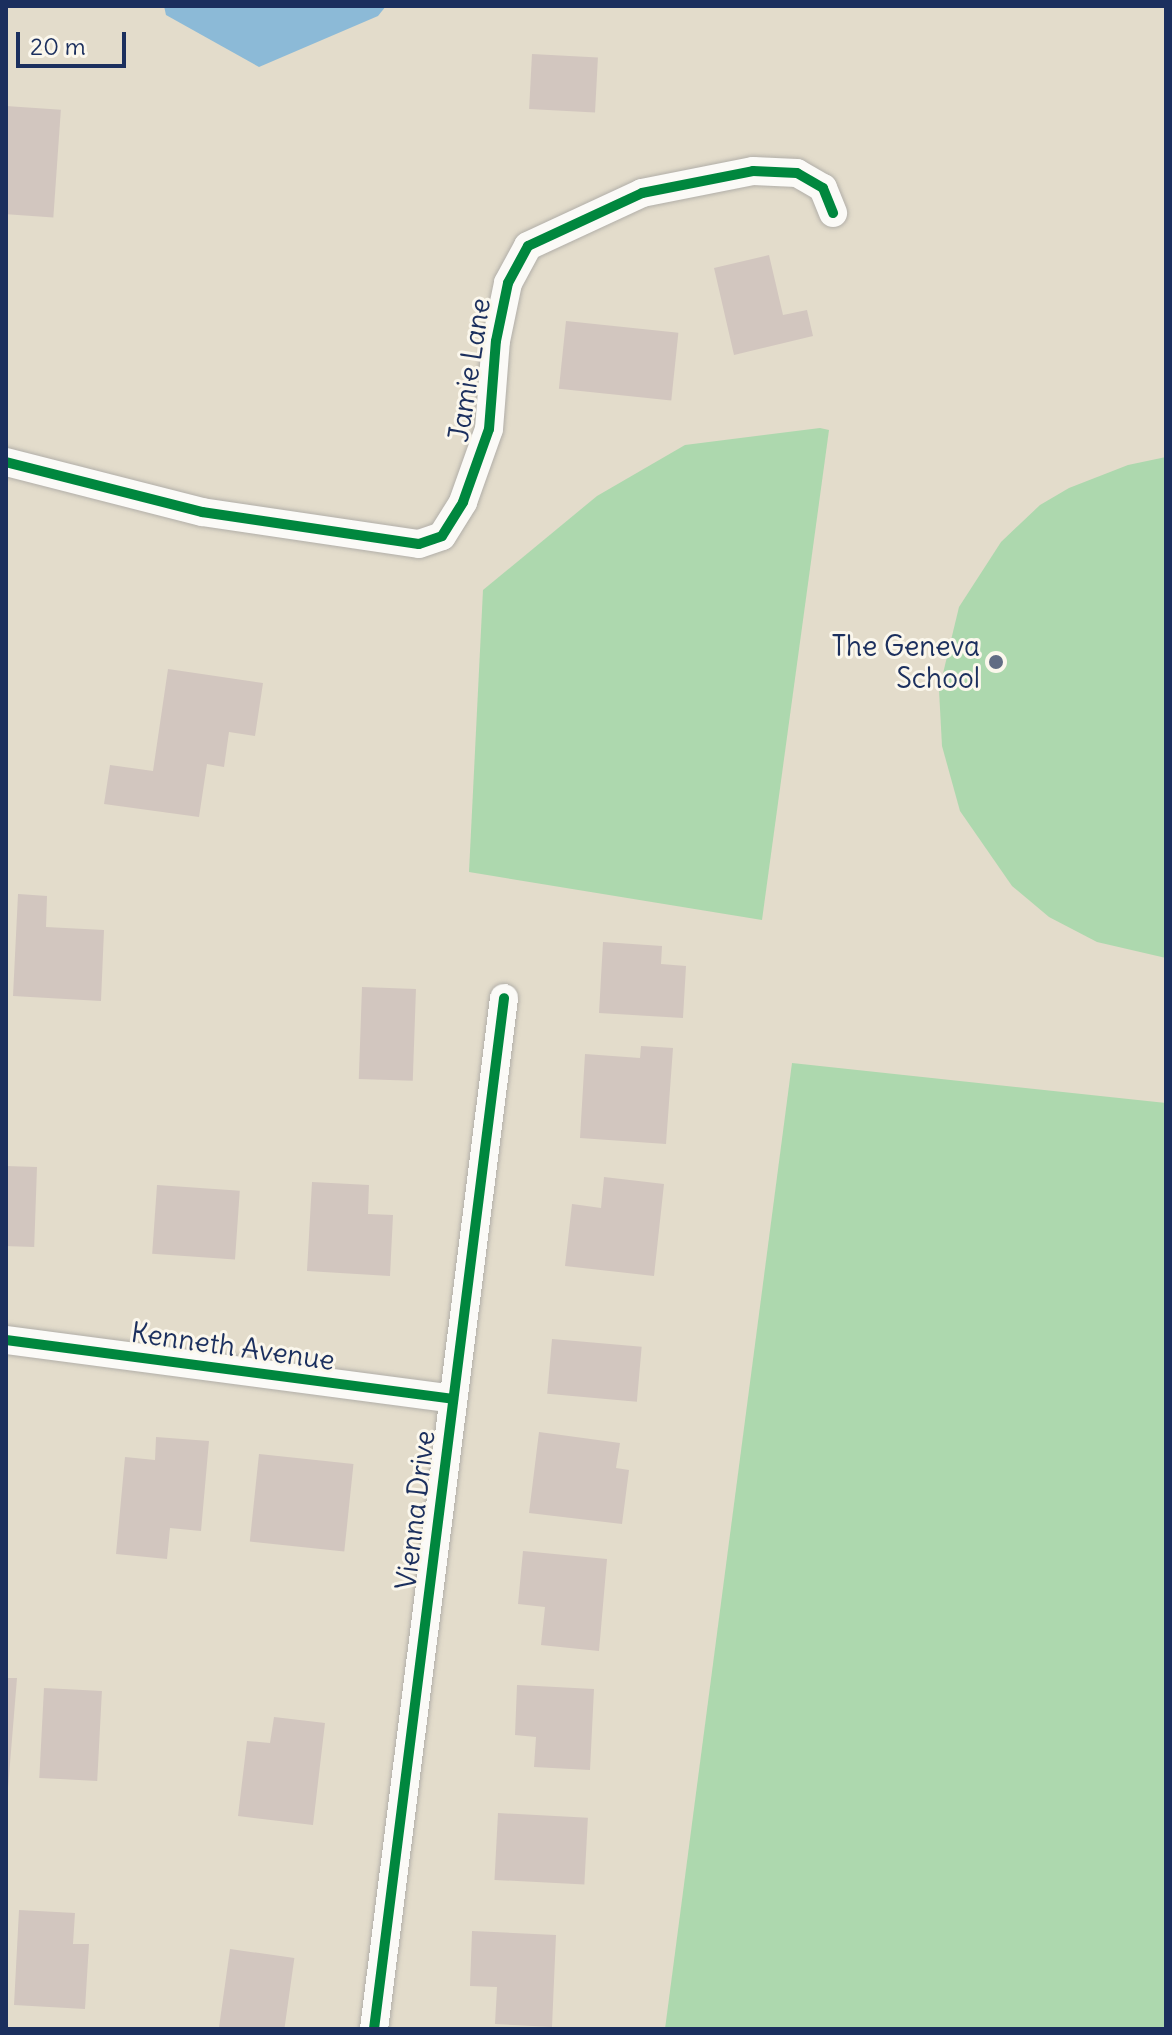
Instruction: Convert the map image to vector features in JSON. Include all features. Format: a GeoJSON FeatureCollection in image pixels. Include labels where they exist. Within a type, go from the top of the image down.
{"type":"FeatureCollection","features":[{"type":"Feature","properties":{"kind":"street","name":"Jamie Lane"},"geometry":{"type":"LineString","coordinates":[[6,462],[202,512],[419,544],[442,536],[463,502],[489,429],[496,341],[508,283],[528,246],[642,193],[753,171],[797,173],[823,188],[833,213]]}},
{"type":"Feature","properties":{"kind":"street","name":"Vienna Drive"},"geometry":{"type":"LineString","coordinates":[[374,2029],[504,998]]}},
{"type":"Feature","properties":{"kind":"street","name":"Kenneth Avenue"},"geometry":{"type":"LineString","coordinates":[[6,1340],[453,1399]]}},
{"type":"Feature","properties":{"kind":"green space"},"geometry":{"type":"Polygon","coordinates":[[[820,428],[829,430],[762,920],[469,872],[483,590],[597,496],[685,445],[820,428]]]}},
{"type":"Feature","properties":{"kind":"green space"},"geometry":{"type":"Polygon","coordinates":[[[1166,457],[1166,958],[1097,942],[1049,917],[1012,886],[960,811],[942,746],[939,690],[959,607],[1001,542],[1040,505],[1069,488],[1128,465],[1166,457]]]}},
{"type":"Feature","properties":{"kind":"green space"},"geometry":{"type":"Polygon","coordinates":[[[792,1063],[1166,1103],[1166,2029],[665,2029],[792,1063]]]}},
{"type":"Feature","properties":{"kind":"water"},"geometry":{"type":"Polygon","coordinates":[[[164,6],[386,6],[378,16],[259,67],[166,15],[164,6]]]}},
{"type":"Feature","properties":{"kind":"building"},"geometry":{"type":"Polygon","coordinates":[[[532,54],[598,57],[595,112],[529,109],[532,54]]]}},
{"type":"Feature","properties":{"kind":"building"},"geometry":{"type":"Polygon","coordinates":[[[6,106],[61,110],[53,218],[6,214],[6,106]]]}},
{"type":"Feature","properties":{"kind":"building"},"geometry":{"type":"Polygon","coordinates":[[[769,255],[783,315],[807,310],[813,336],[734,355],[714,268],[769,255]]]}},
{"type":"Feature","properties":{"kind":"building"},"geometry":{"type":"Polygon","coordinates":[[[566,321],[678,333],[671,400],[559,389],[566,321]]]}},
{"type":"Feature","properties":{"kind":"building"},"geometry":{"type":"Polygon","coordinates":[[[168,669],[263,683],[255,736],[229,732],[224,767],[207,764],[199,817],[104,804],[110,765],[153,771],[168,669]]]}},
{"type":"Feature","properties":{"kind":"building"},"geometry":{"type":"Polygon","coordinates":[[[18,894],[47,896],[46,927],[104,930],[101,1001],[13,996],[18,894]]]}},
{"type":"Feature","properties":{"kind":"building"},"geometry":{"type":"Polygon","coordinates":[[[603,942],[662,946],[661,964],[686,966],[683,1018],[599,1013],[603,942]]]}},
{"type":"Feature","properties":{"kind":"building"},"geometry":{"type":"Polygon","coordinates":[[[362,987],[416,989],[413,1081],[359,1079],[362,987]]]}},
{"type":"Feature","properties":{"kind":"building"},"geometry":{"type":"Polygon","coordinates":[[[641,1046],[673,1048],[666,1144],[580,1138],[585,1054],[640,1058],[641,1046]]]}},
{"type":"Feature","properties":{"kind":"building"},"geometry":{"type":"Polygon","coordinates":[[[6,1166],[37,1167],[34,1247],[6,1246],[6,1166]]]}},
{"type":"Feature","properties":{"kind":"building"},"geometry":{"type":"Polygon","coordinates":[[[604,1177],[664,1184],[654,1276],[565,1266],[572,1204],[601,1208],[604,1177]]]}},
{"type":"Feature","properties":{"kind":"building"},"geometry":{"type":"Polygon","coordinates":[[[312,1182],[369,1185],[368,1214],[393,1215],[390,1276],[307,1271],[312,1182]]]}},
{"type":"Feature","properties":{"kind":"building"},"geometry":{"type":"Polygon","coordinates":[[[157,1185],[240,1191],[235,1260],[152,1254],[157,1185]]]}},
{"type":"Feature","properties":{"kind":"building"},"geometry":{"type":"Polygon","coordinates":[[[552,1339],[642,1347],[637,1402],[547,1394],[552,1339]]]}},
{"type":"Feature","properties":{"kind":"building"},"geometry":{"type":"Polygon","coordinates":[[[539,1432],[620,1443],[616,1468],[629,1470],[622,1524],[529,1513],[539,1432]]]}},
{"type":"Feature","properties":{"kind":"building"},"geometry":{"type":"Polygon","coordinates":[[[156,1437],[209,1441],[201,1531],[170,1528],[167,1559],[116,1554],[125,1457],[155,1460],[156,1437]]]}},
{"type":"Feature","properties":{"kind":"building"},"geometry":{"type":"Polygon","coordinates":[[[259,1454],[353,1464],[344,1551],[250,1542],[259,1454]]]}},
{"type":"Feature","properties":{"kind":"building"},"geometry":{"type":"Polygon","coordinates":[[[523,1551],[607,1559],[599,1651],[541,1645],[545,1607],[518,1604],[523,1551]]]}},
{"type":"Feature","properties":{"kind":"building"},"geometry":{"type":"Polygon","coordinates":[[[6,1678],[17,1678],[8,1788],[6,1788],[6,1678]]]}},
{"type":"Feature","properties":{"kind":"building"},"geometry":{"type":"Polygon","coordinates":[[[517,1685],[594,1689],[590,1770],[534,1767],[536,1737],[515,1735],[517,1685]]]}},
{"type":"Feature","properties":{"kind":"building"},"geometry":{"type":"Polygon","coordinates":[[[44,1688],[102,1691],[97,1781],[39,1778],[44,1688]]]}},
{"type":"Feature","properties":{"kind":"building"},"geometry":{"type":"Polygon","coordinates":[[[274,1717],[325,1723],[313,1825],[238,1816],[247,1741],[270,1743],[274,1717]]]}},
{"type":"Feature","properties":{"kind":"building"},"geometry":{"type":"Polygon","coordinates":[[[498,1813],[588,1818],[584,1885],[494,1880],[498,1813]]]}},
{"type":"Feature","properties":{"kind":"building"},"geometry":{"type":"Polygon","coordinates":[[[19,1910],[75,1913],[73,1944],[89,1944],[85,2009],[14,2005],[19,1910]]]}},
{"type":"Feature","properties":{"kind":"building"},"geometry":{"type":"Polygon","coordinates":[[[472,1931],[556,1935],[552,2027],[495,2024],[497,1987],[470,1986],[472,1931]]]}},
{"type":"Feature","properties":{"kind":"building"},"geometry":{"type":"Polygon","coordinates":[[[230,1949],[294,1958],[284,2029],[219,2029],[230,1949]]]}},
{"type":"Feature","properties":{"kind":"cycle path"},"geometry":{"type":"LineString","coordinates":[[6,462],[202,512],[419,544],[442,536],[463,502],[489,429],[496,341],[508,283],[528,246],[642,193],[753,171],[797,173],[823,188],[833,213]]}},
{"type":"Feature","properties":{"kind":"cycle path"},"geometry":{"type":"LineString","coordinates":[[374,2029],[504,998]]}},
{"type":"Feature","properties":{"kind":"cycle path"},"geometry":{"type":"LineString","coordinates":[[6,1340],[453,1399]]}},
{"type":"Feature","properties":{"kind":"place","name":"The Geneva School"},"geometry":{"type":"Point","coordinates":[996,662]}}]}
